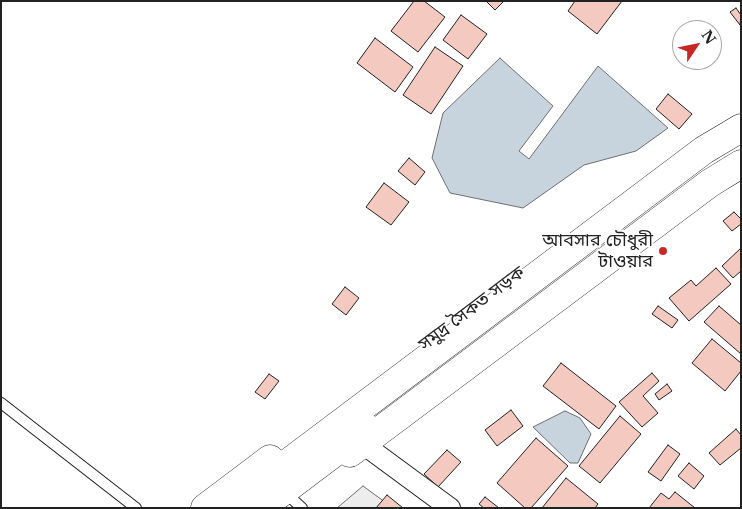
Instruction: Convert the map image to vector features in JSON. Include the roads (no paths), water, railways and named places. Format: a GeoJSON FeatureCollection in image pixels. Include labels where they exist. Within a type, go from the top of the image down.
{"type":"FeatureCollection","features":[{"type":"Feature","properties":{"kind":"main road","name":"সমুদ্র সৈকত সড়ক"},"geometry":{"type":"LineString","coordinates":[[205,508],[702,138],[741,114]]}},
{"type":"Feature","properties":{"kind":"main road"},"geometry":{"type":"LineString","coordinates":[[228,508],[704,150],[741,128]]}},
{"type":"Feature","properties":{"kind":"main road"},"geometry":{"type":"LineString","coordinates":[[261,508],[715,165],[741,149]]}},
{"type":"Feature","properties":{"kind":"main road"},"geometry":{"type":"LineString","coordinates":[[290,504],[363,444],[710,183],[741,164]]}},
{"type":"Feature","properties":{"kind":"street"},"geometry":{"type":"LineString","coordinates":[[363,444],[450,508]]}},
{"type":"Feature","properties":{"kind":"lane"},"geometry":{"type":"LineString","coordinates":[[1,403],[136,508]]}},
{"type":"Feature","properties":{"kind":"place","name":"আবসার চৌধুরী টাওয়ার"},"geometry":{"type":"Point","coordinates":[663,251]}}]}
